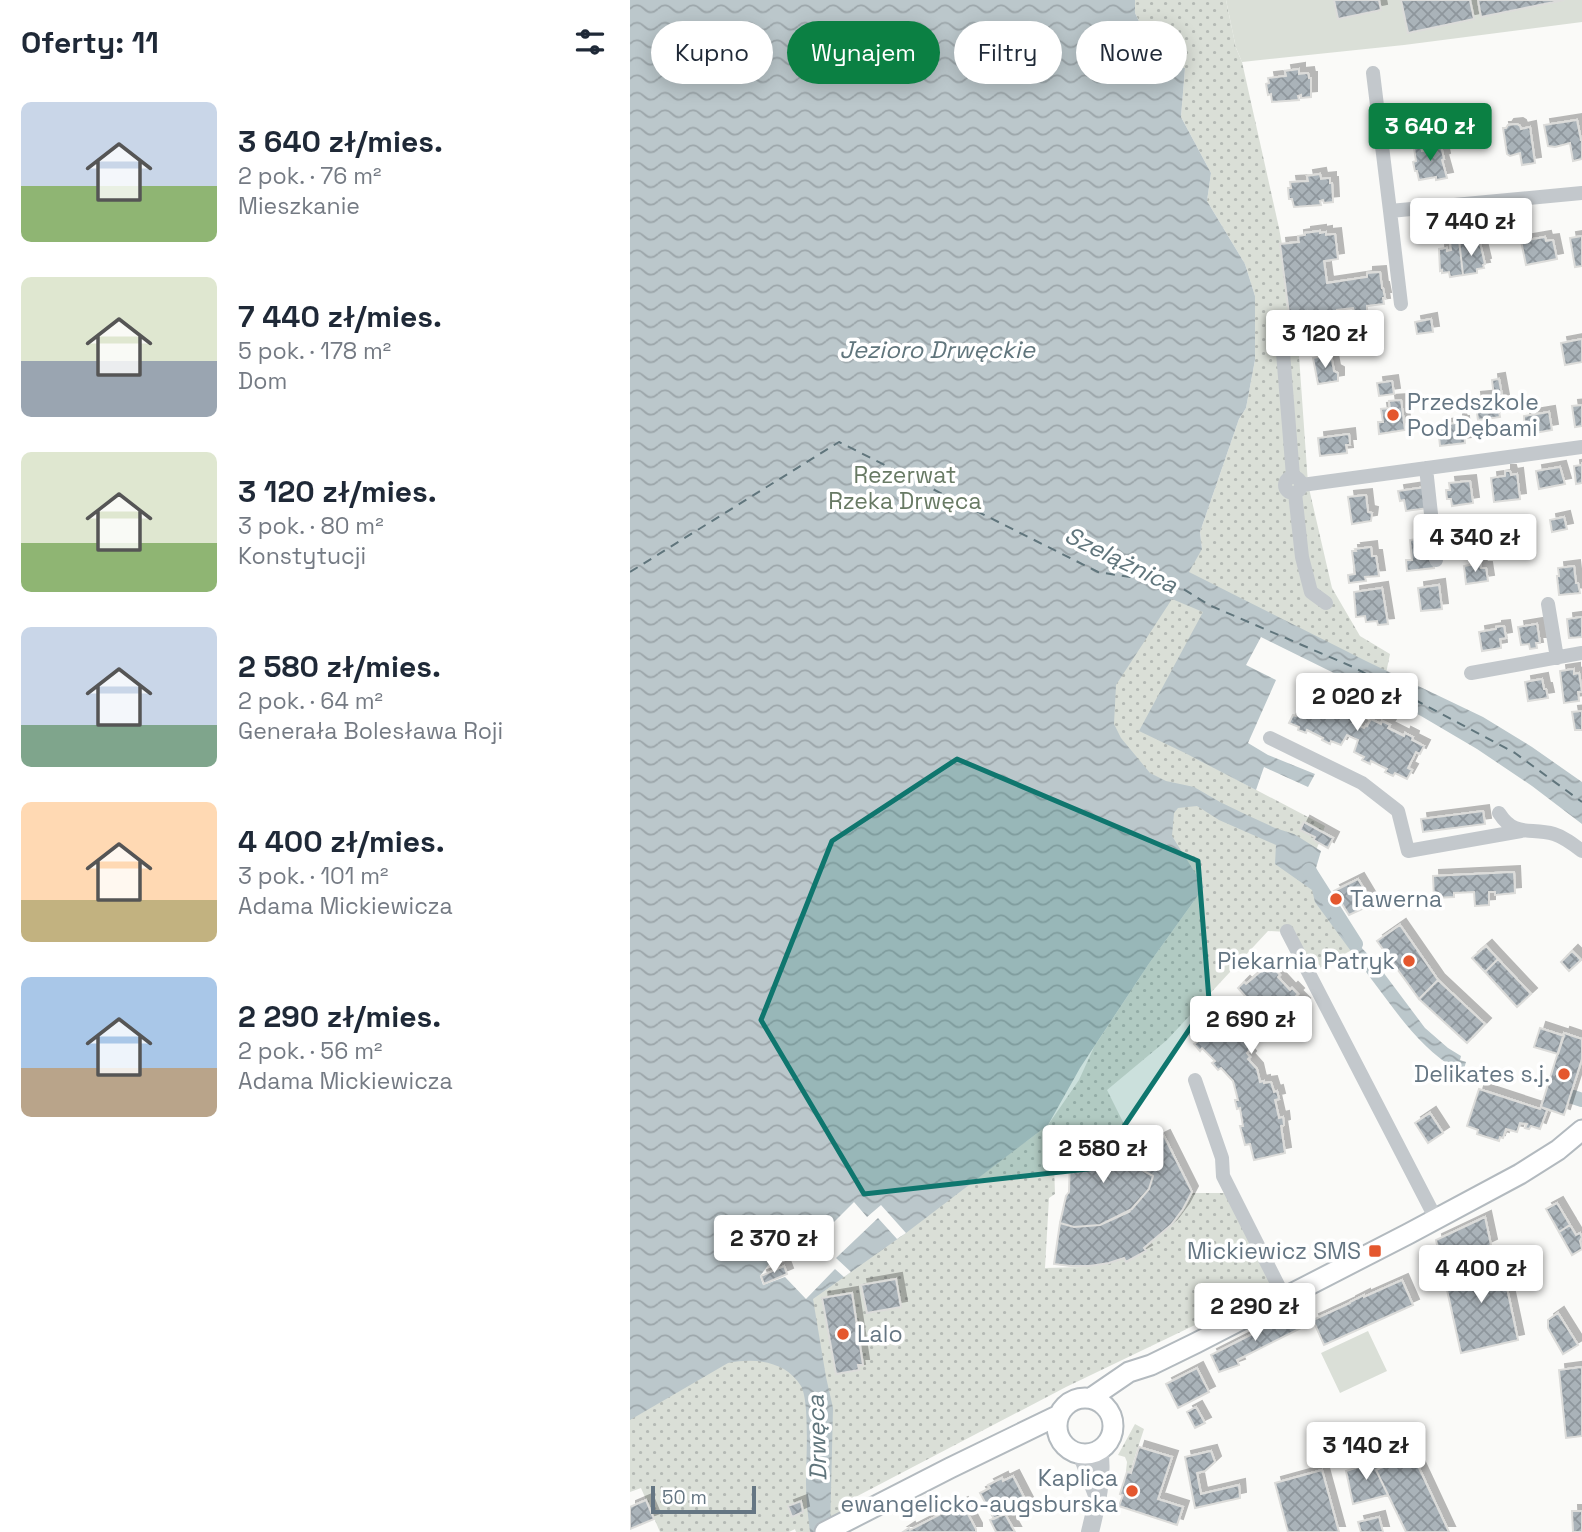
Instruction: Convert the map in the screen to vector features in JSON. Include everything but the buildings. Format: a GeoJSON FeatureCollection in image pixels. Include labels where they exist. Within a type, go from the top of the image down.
{"type":"FeatureCollection","features":[{"type":"Feature","properties":{"kind":"main road"},"geometry":{"type":"LineString","coordinates":[[1099,1403],[1129,1372],[1151,1366],[1436,1219],[1539,1163],[1581,1134]]}},
{"type":"Feature","properties":{"kind":"main road"},"geometry":{"type":"LineString","coordinates":[[1075,1399],[1099,1403],[1112,1419],[1113,1431],[1108,1442],[1090,1452],[1068,1448],[1059,1437],[1059,1415],[1068,1403],[1075,1399]]}},
{"type":"Feature","properties":{"kind":"main road"},"geometry":{"type":"LineString","coordinates":[[825,1532],[1059,1415]]}},
{"type":"Feature","properties":{"kind":"main road"},"geometry":{"type":"LineString","coordinates":[[1015,1435],[1059,1437]]}},
{"type":"Feature","properties":{"kind":"street"},"geometry":{"type":"LineString","coordinates":[[1373,73],[1401,304]]}},
{"type":"Feature","properties":{"kind":"street"},"geometry":{"type":"LineString","coordinates":[[1390,211],[1582,193]]}},
{"type":"Feature","properties":{"kind":"street"},"geometry":{"type":"LineString","coordinates":[[1282,340],[1303,557],[1311,592],[1326,603]]}},
{"type":"Feature","properties":{"kind":"street"},"geometry":{"type":"LineString","coordinates":[[1296,485],[1582,447]]}},
{"type":"Feature","properties":{"kind":"street"},"geometry":{"type":"LineString","coordinates":[[1426,468],[1436,560]]}},
{"type":"Feature","properties":{"kind":"street"},"geometry":{"type":"LineString","coordinates":[[1548,604],[1557,658]]}},
{"type":"Feature","properties":{"kind":"street"},"geometry":{"type":"LineString","coordinates":[[1471,673],[1582,653]]}},
{"type":"Feature","properties":{"kind":"street"},"geometry":{"type":"LineString","coordinates":[[1270,738],[1362,783],[1398,811],[1408,851],[1521,831],[1552,833],[1563,837],[1582,851]]}},
{"type":"Feature","properties":{"kind":"street"},"geometry":{"type":"LineString","coordinates":[[1499,813],[1504,821],[1521,831]]}},
{"type":"Feature","properties":{"kind":"street"},"geometry":{"type":"LineString","coordinates":[[1287,932],[1436,1219]]}},
{"type":"Feature","properties":{"kind":"street"},"geometry":{"type":"LineString","coordinates":[[1195,1080],[1222,1158],[1223,1177],[1284,1297]]}},
{"type":"Feature","properties":{"kind":"street"},"geometry":{"type":"LineString","coordinates":[[1090,1452],[1097,1495],[1097,1507],[1090,1532]]}},
{"type":"Feature","properties":{"kind":"highlighted area"},"geometry":{"type":"Polygon","coordinates":[[[957,759],[1198,861],[1209,1000],[1096,1168],[864,1194],[761,1020],[832,841],[957,759]]]}},
{"type":"Feature","properties":{"kind":"green space","name":"Jezioro Drwęckie"},"geometry":{"type":"Polygon","coordinates":[[[630,0],[652,21],[651,84],[718,84],[1202,549],[1200,532],[1239,419],[1246,408],[1255,360],[1255,296],[1245,264],[1207,201],[1211,173],[1181,117],[1184,84],[1187,84],[1187,21],[1139,21],[1135,13],[1135,0],[1226,0],[1279,228],[1297,327],[1308,484],[1332,588],[1360,636],[1390,654],[1384,683],[1209,606],[1167,743],[1325,826],[1309,870],[1357,947],[1309,974],[1287,932],[1268,931],[1167,1040],[1107,1090],[1125,1126],[1054,1163],[1055,1194],[1049,1198],[1045,1268],[1083,1267],[1110,1262],[1189,1193],[1232,1193],[1278,1285],[1066,1387],[846,1502],[849,1532],[796,1532],[795,1529],[789,1532],[660,1532],[641,1488],[630,1492],[630,0]],[[1204,887],[883,1249],[1048,1125],[1079,1080],[1094,1047],[1204,887]]]}},
{"type":"Feature","properties":{"kind":"green space"},"geometry":{"type":"Polygon","coordinates":[[[1226,0],[1582,0],[1582,22],[1242,62],[1236,48],[1226,0]]]}},
{"type":"Feature","properties":{"kind":"green space"},"geometry":{"type":"Polygon","coordinates":[[[1368,1331],[1387,1371],[1340,1393],[1321,1353],[1368,1331]]]}},
{"type":"Feature","properties":{"kind":"green space"},"geometry":{"type":"Polygon","coordinates":[[[1135,1424],[1144,1429],[1130,1472],[1126,1471],[1125,1457],[1118,1455],[1135,1424]]]}},
{"type":"Feature","properties":{"kind":"water","name":"Jezioro Drwęckie"},"geometry":{"type":"Polygon","coordinates":[[[630,0],[1135,0],[1135,13],[1139,21],[1076,21],[1076,84],[1184,84],[1181,117],[1211,173],[1207,201],[1245,264],[1255,296],[1255,360],[1246,408],[1239,419],[1200,532],[1202,549],[1189,572],[1483,717],[1532,747],[1582,782],[1582,824],[1477,749],[1421,716],[1261,637],[1246,665],[1276,680],[1248,743],[1268,755],[1315,774],[1308,787],[1264,767],[1256,790],[1139,731],[1203,612],[1172,599],[1116,685],[1114,724],[1121,738],[1150,773],[1166,781],[1194,787],[1249,816],[1294,834],[1321,851],[1316,868],[1322,882],[1316,887],[1340,925],[1377,964],[1425,1028],[1461,1056],[1460,1060],[1466,1062],[1464,1069],[1458,1067],[1457,1070],[1444,1061],[1410,1029],[1315,902],[1312,890],[1275,864],[1276,845],[1219,820],[1197,806],[1178,808],[1174,813],[1172,836],[1204,887],[1148,965],[1080,1068],[1048,1125],[906,1233],[813,1299],[833,1408],[830,1532],[810,1532],[806,1489],[806,1405],[801,1386],[787,1371],[758,1361],[728,1363],[630,1420],[630,0]]]}},
{"type":"Feature","properties":{"kind":"pier"},"geometry":{"type":"Polygon","coordinates":[[[854,1202],[867,1217],[881,1205],[906,1233],[897,1239],[878,1218],[836,1258],[851,1272],[844,1277],[835,1269],[806,1299],[785,1277],[763,1285],[760,1276],[769,1264],[804,1252],[854,1202]]]}},
{"type":"Feature","properties":{"kind":"waterway"},"geometry":{"type":"LineString","coordinates":[[1309,870],[1356,944]]}},
{"type":"Feature","properties":{"kind":"waterway"},"geometry":{"type":"LineString","coordinates":[[1570,1096],[1582,1100]]}},
{"type":"Feature","properties":{"kind":"ferry route"},"geometry":{"type":"LineString","coordinates":[[630,572],[839,442],[1098,572],[1180,587],[1209,605],[1353,667],[1515,753],[1582,802]]}},
{"type":"Feature","properties":{"kind":"place","name":"Przedszkole Pod Dębami"},"geometry":{"type":"Point","coordinates":[1393,415]}},
{"type":"Feature","properties":{"kind":"place","name":"Tawerna"},"geometry":{"type":"Point","coordinates":[1336,899]}},
{"type":"Feature","properties":{"kind":"place","name":"Piekarnia Patryk"},"geometry":{"type":"Point","coordinates":[1409,961]}},
{"type":"Feature","properties":{"kind":"place","name":"Delikates s.j."},"geometry":{"type":"Point","coordinates":[1564,1074]}},
{"type":"Feature","properties":{"kind":"place","name":"Mickiewicz SMS"},"geometry":{"type":"Point","coordinates":[1375,1251]}},
{"type":"Feature","properties":{"kind":"place","name":"Lalo"},"geometry":{"type":"Point","coordinates":[843,1334]}},
{"type":"Feature","properties":{"kind":"place","name":"Kaplica ewangelicko-augsburska"},"geometry":{"type":"Point","coordinates":[1132,1491]}},
{"type":"Feature","properties":{"kind":"park label","name":"Rezerwat Rzeka Drwęca"},"geometry":{"type":"Point","coordinates":[905,488]}},
{"type":"Feature","properties":{"kind":"water label","name":"Szelążnica"},"geometry":{"type":"Point","coordinates":[1121,560]}},
{"type":"Feature","properties":{"kind":"water label","name":"Drwęca"},"geometry":{"type":"Point","coordinates":[817,1438]}}]}
